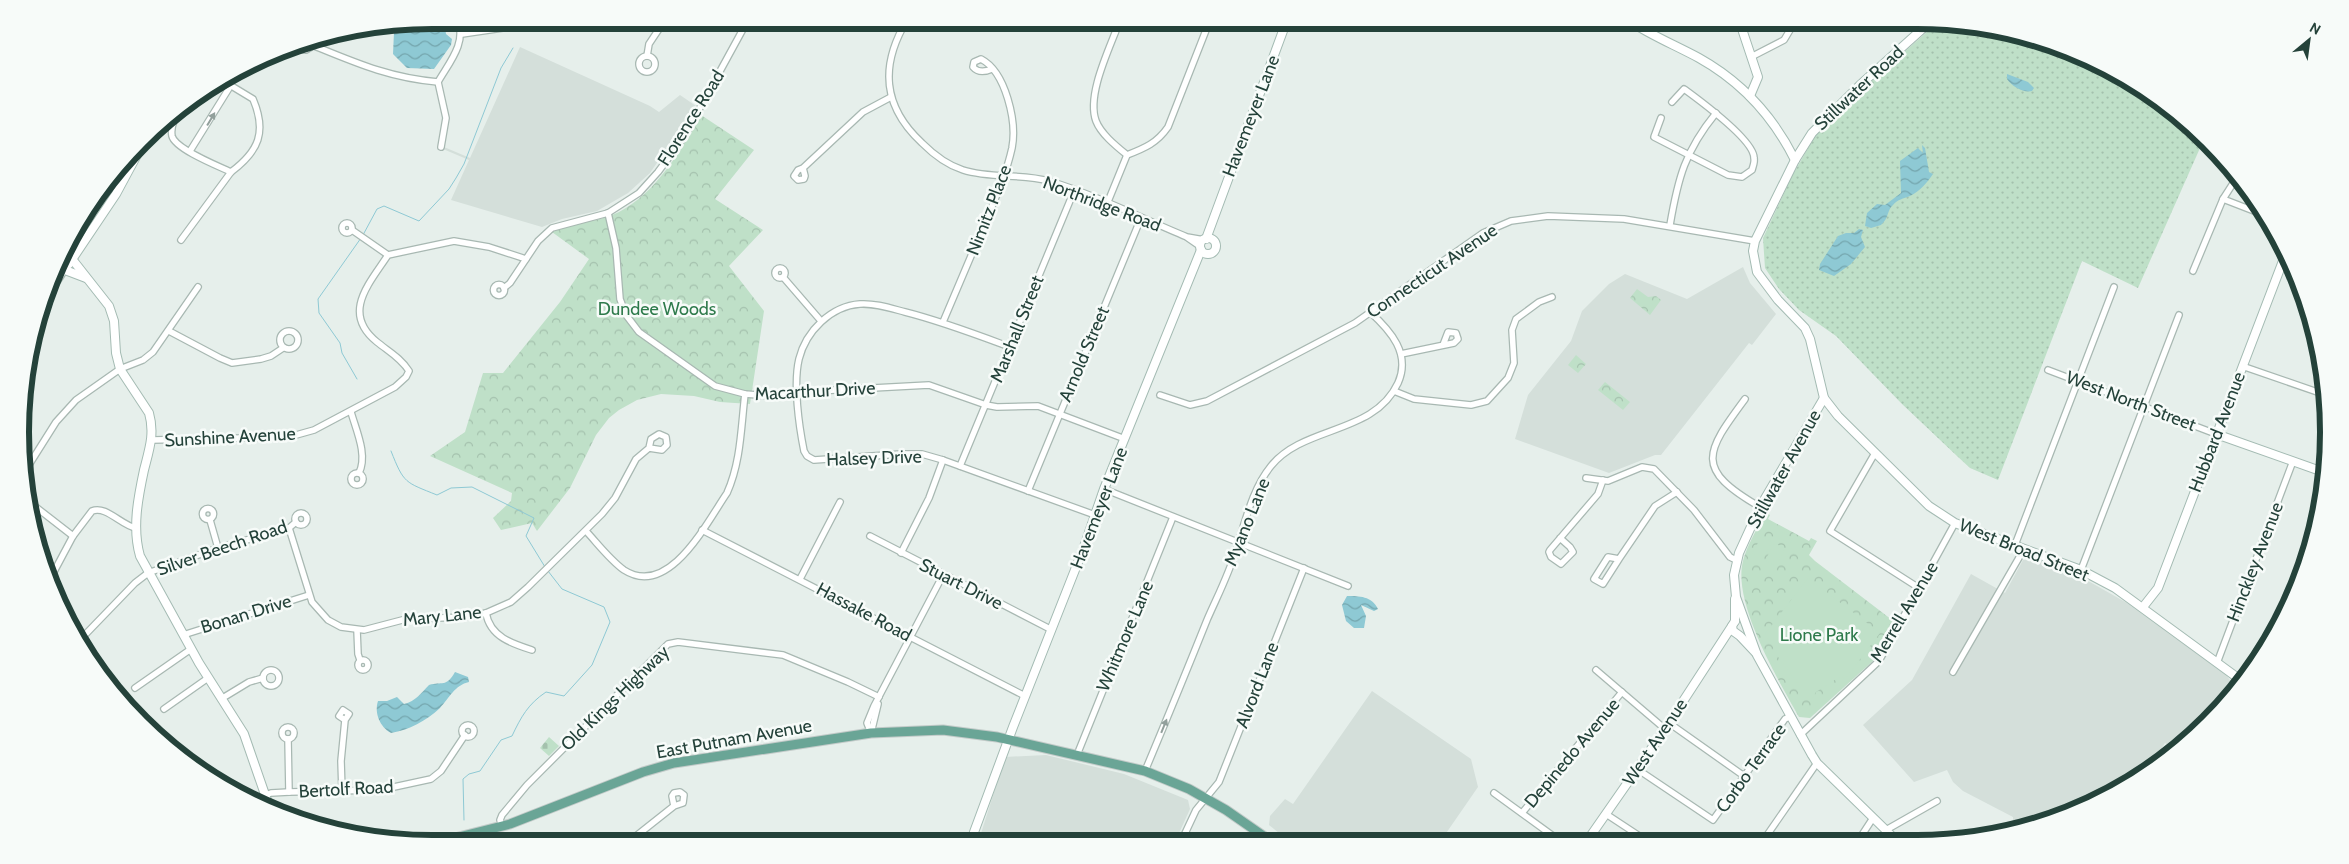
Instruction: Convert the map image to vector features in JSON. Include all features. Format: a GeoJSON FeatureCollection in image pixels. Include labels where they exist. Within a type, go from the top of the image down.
{"type":"FeatureCollection","features":[{"type":"Feature","properties":{"kind":"main road","name":"East Putnam Avenue"},"geometry":{"type":"LineString","coordinates":[[481,835],[642,772],[674,763],[871,733],[943,730],[1008,740],[1146,771],[1189,790],[1226,810],[1262,835]]}},
{"type":"Feature","properties":{"kind":"street"},"geometry":{"type":"LineString","coordinates":[[441,147],[446,118],[438,82],[459,44],[462,34],[460,29]]}},
{"type":"Feature","properties":{"kind":"street"},"geometry":{"type":"LineString","coordinates":[[462,34],[492,29]]}},
{"type":"Feature","properties":{"kind":"street"},"geometry":{"type":"LineString","coordinates":[[647,56],[649,44],[659,29]]}},
{"type":"Feature","properties":{"kind":"street","name":"Florence Road"},"geometry":{"type":"LineString","coordinates":[[504,288],[510,283],[538,241],[552,228],[608,213],[639,193],[658,172],[684,137],[743,29]]}},
{"type":"Feature","properties":{"kind":"street","name":"Northridge Road"},"geometry":{"type":"LineString","coordinates":[[902,29],[897,37],[890,62],[891,97],[898,115],[908,129],[934,155],[961,170],[1004,177],[1029,177],[1047,181],[1203,244]]}},
{"type":"Feature","properties":{"kind":"street"},"geometry":{"type":"LineString","coordinates":[[1117,29],[1092,102],[1096,122],[1102,132],[1127,155]]}},
{"type":"Feature","properties":{"kind":"street"},"geometry":{"type":"LineString","coordinates":[[1107,204],[1127,155],[1151,145],[1161,138],[1168,127],[1206,29]]}},
{"type":"Feature","properties":{"kind":"street","name":"Havemeyer Lane"},"geometry":{"type":"LineString","coordinates":[[973,835],[1104,489],[1216,211],[1284,29]]}},
{"type":"Feature","properties":{"kind":"street"},"geometry":{"type":"LineString","coordinates":[[1645,29],[1714,68],[1750,96],[1775,125],[1794,160]]}},
{"type":"Feature","properties":{"kind":"street"},"geometry":{"type":"LineString","coordinates":[[1742,29],[1758,80],[1750,96]]}},
{"type":"Feature","properties":{"kind":"street"},"geometry":{"type":"LineString","coordinates":[[1751,57],[1784,40],[1791,29]]}},
{"type":"Feature","properties":{"kind":"street","name":"Stillwater Road"},"geometry":{"type":"LineString","coordinates":[[1794,160],[1812,132],[1922,29]]}},
{"type":"Feature","properties":{"kind":"street"},"geometry":{"type":"LineString","coordinates":[[317,45],[384,74],[438,82]]}},
{"type":"Feature","properties":{"kind":"street","name":"Nimitz Place"},"geometry":{"type":"LineString","coordinates":[[943,322],[1004,177],[1012,147],[1012,124],[1003,86],[992,69]]}},
{"type":"Feature","properties":{"kind":"street"},"geometry":{"type":"LineString","coordinates":[[181,240],[231,172],[246,160],[251,153],[260,133],[261,123],[253,99],[231,85],[190,152]]}},
{"type":"Feature","properties":{"kind":"street"},"geometry":{"type":"LineString","coordinates":[[1661,118],[1654,137],[1728,175],[1742,177],[1752,170],[1755,156],[1747,143],[1716,113],[1684,89],[1672,102]]}},
{"type":"Feature","properties":{"kind":"street"},"geometry":{"type":"LineString","coordinates":[[803,168],[863,112],[891,97]]}},
{"type":"Feature","properties":{"kind":"street"},"geometry":{"type":"LineString","coordinates":[[1670,225],[1679,182],[1688,155],[1698,136],[1716,113]]}},
{"type":"Feature","properties":{"kind":"street"},"geometry":{"type":"LineString","coordinates":[[174,123],[172,135],[177,144],[231,172]]}},
{"type":"Feature","properties":{"kind":"street","name":"Stillwater Avenue"},"geometry":{"type":"LineString","coordinates":[[1737,623],[1734,575],[1736,560],[1760,507],[1824,398],[1810,339],[1805,328],[1778,300],[1757,272],[1754,251],[1755,241],[1794,160]]}},
{"type":"Feature","properties":{"kind":"street"},"geometry":{"type":"LineString","coordinates":[[61,273],[116,194],[131,164]]}},
{"type":"Feature","properties":{"kind":"street"},"geometry":{"type":"LineString","coordinates":[[2193,271],[2223,199],[2232,185]]}},
{"type":"Feature","properties":{"kind":"street","name":"Marshall Street"},"geometry":{"type":"LineString","coordinates":[[960,466],[1074,191]]}},
{"type":"Feature","properties":{"kind":"street"},"geometry":{"type":"LineString","coordinates":[[2223,199],[2254,211]]}},
{"type":"Feature","properties":{"kind":"street","name":"Havemeyer Lane"},"geometry":{"type":"LineString","coordinates":[[1190,276],[1216,249],[1216,211]]}},
{"type":"Feature","properties":{"kind":"street","name":"Macarthur Drive"},"geometry":{"type":"LineString","coordinates":[[608,213],[616,248],[620,299],[626,315],[638,332],[715,386],[745,394],[771,396],[798,392],[929,385],[986,405],[997,407],[1038,406],[1124,439]]}},
{"type":"Feature","properties":{"kind":"street","name":"Connecticut Avenue"},"geometry":{"type":"LineString","coordinates":[[1160,395],[1190,405],[1198,405],[1355,323],[1483,233],[1511,221],[1536,216],[1568,216],[1642,221],[1755,241]]}},
{"type":"Feature","properties":{"kind":"street","name":"Arnold Street"},"geometry":{"type":"LineString","coordinates":[[1028,491],[1141,218]]}},
{"type":"Feature","properties":{"kind":"street"},"geometry":{"type":"LineString","coordinates":[[352,230],[388,254],[454,241],[489,248],[526,260]]}},
{"type":"Feature","properties":{"kind":"street"},"geometry":{"type":"LineString","coordinates":[[1210,254],[1203,244],[1215,242]]}},
{"type":"Feature","properties":{"kind":"street","name":"Sunshine Avenue"},"geometry":{"type":"LineString","coordinates":[[152,440],[289,438],[314,430],[395,387],[406,377],[409,371],[404,363],[364,331],[359,320],[361,297],[388,254]]}},
{"type":"Feature","properties":{"kind":"street","name":"Hubbard Avenue"},"geometry":{"type":"LineString","coordinates":[[2143,607],[2158,588],[2283,262]]}},
{"type":"Feature","properties":{"kind":"street"},"geometry":{"type":"LineString","coordinates":[[68,264],[86,278],[101,294],[111,310],[120,369],[149,413],[153,428],[141,485],[136,528],[138,549],[148,573],[183,635],[246,739],[267,800]]}},
{"type":"Feature","properties":{"kind":"street"},"geometry":{"type":"LineString","coordinates":[[68,264],[86,278]]}},
{"type":"Feature","properties":{"kind":"street"},"geometry":{"type":"LineString","coordinates":[[783,278],[821,321]]}},
{"type":"Feature","properties":{"kind":"street"},"geometry":{"type":"LineString","coordinates":[[30,462],[65,410],[76,400],[120,369],[143,360],[153,352],[198,287]]}},
{"type":"Feature","properties":{"kind":"street"},"geometry":{"type":"LineString","coordinates":[[2015,545],[2114,287]]}},
{"type":"Feature","properties":{"kind":"street"},"geometry":{"type":"LineString","coordinates":[[1394,391],[1414,399],[1471,405],[1487,401],[1508,378],[1514,363],[1512,330],[1516,319],[1539,302],[1552,297]]}},
{"type":"Feature","properties":{"kind":"street","name":"Halsey Drive"},"geometry":{"type":"LineString","coordinates":[[1010,347],[943,322],[877,305],[861,304],[847,306],[821,321],[801,354],[798,368],[798,392],[803,445],[809,458],[821,460],[914,454],[943,460],[1095,514]]}},
{"type":"Feature","properties":{"kind":"street"},"geometry":{"type":"LineString","coordinates":[[1370,312],[1395,338],[1401,354],[1443,345]]}},
{"type":"Feature","properties":{"kind":"street"},"geometry":{"type":"LineString","coordinates":[[2081,570],[2179,315]]}},
{"type":"Feature","properties":{"kind":"street"},"geometry":{"type":"LineString","coordinates":[[169,331],[220,358],[232,362],[261,359],[283,348]]}},
{"type":"Feature","properties":{"kind":"street","name":"Myano Lane"},"geometry":{"type":"LineString","coordinates":[[1146,771],[1261,480],[1280,456],[1300,444],[1369,415],[1378,409],[1394,391],[1400,375],[1401,354]]}},
{"type":"Feature","properties":{"kind":"street"},"geometry":{"type":"LineString","coordinates":[[2242,366],[2318,392]]}},
{"type":"Feature","properties":{"kind":"street","name":"West North Street"},"geometry":{"type":"LineString","coordinates":[[2048,370],[2216,434],[2318,470]]}},
{"type":"Feature","properties":{"kind":"street"},"geometry":{"type":"LineString","coordinates":[[586,531],[625,570],[639,576],[654,576],[667,570],[679,561],[702,530],[733,480],[745,394]]}},
{"type":"Feature","properties":{"kind":"street","name":"West Broad Street"},"geometry":{"type":"LineString","coordinates":[[1824,398],[1838,416],[1929,506],[1955,523],[2081,570],[2115,588],[2237,677]]}},
{"type":"Feature","properties":{"kind":"street"},"geometry":{"type":"LineString","coordinates":[[1745,399],[1718,435],[1712,450],[1713,463],[1725,483],[1760,507]]}},
{"type":"Feature","properties":{"kind":"street"},"geometry":{"type":"LineString","coordinates":[[351,412],[362,453],[360,473]]}},
{"type":"Feature","properties":{"kind":"street","name":"Mary Lane"},"geometry":{"type":"LineString","coordinates":[[289,528],[312,602],[328,620],[341,627],[357,630],[406,619],[469,617],[486,613],[511,602],[586,531],[609,506],[636,459],[649,448]]}},
{"type":"Feature","properties":{"kind":"street"},"geometry":{"type":"LineString","coordinates":[[1875,453],[1830,531],[1919,588]]}},
{"type":"Feature","properties":{"kind":"street"},"geometry":{"type":"LineString","coordinates":[[901,553],[929,498],[943,460]]}},
{"type":"Feature","properties":{"kind":"street","name":"Hinckley Avenue"},"geometry":{"type":"LineString","coordinates":[[2217,663],[2293,461]]}},
{"type":"Feature","properties":{"kind":"street"},"geometry":{"type":"LineString","coordinates":[[1586,478],[1613,480],[1638,469],[1651,468],[1657,471],[1694,510],[1730,557],[1736,560]]}},
{"type":"Feature","properties":{"kind":"street"},"geometry":{"type":"LineString","coordinates":[[1560,538],[1570,546],[1572,552],[1561,564],[1549,552],[1560,538],[1598,494],[1603,480]]}},
{"type":"Feature","properties":{"kind":"street"},"geometry":{"type":"LineString","coordinates":[[1104,489],[1348,586]]}},
{"type":"Feature","properties":{"kind":"street"},"geometry":{"type":"LineString","coordinates":[[1619,559],[1608,557],[1594,578],[1603,584],[1655,506],[1677,492]]}},
{"type":"Feature","properties":{"kind":"street"},"geometry":{"type":"LineString","coordinates":[[800,579],[840,502]]}},
{"type":"Feature","properties":{"kind":"street"},"geometry":{"type":"LineString","coordinates":[[35,507],[73,536]]}},
{"type":"Feature","properties":{"kind":"street"},"geometry":{"type":"LineString","coordinates":[[54,572],[73,536],[95,509],[102,510],[130,527],[136,528]]}},
{"type":"Feature","properties":{"kind":"street","name":"Whitmore Lane"},"geometry":{"type":"LineString","coordinates":[[1077,755],[1173,517]]}},
{"type":"Feature","properties":{"kind":"street"},"geometry":{"type":"LineString","coordinates":[[210,520],[218,548]]}},
{"type":"Feature","properties":{"kind":"street","name":"Silver Beech Road"},"geometry":{"type":"LineString","coordinates":[[148,573],[218,548],[289,528],[296,522]]}},
{"type":"Feature","properties":{"kind":"street","name":"Merrell Avenue"},"geometry":{"type":"LineString","coordinates":[[1800,735],[1879,661],[1955,523]]}},
{"type":"Feature","properties":{"kind":"street","name":"Hassake Road"},"geometry":{"type":"LineString","coordinates":[[702,530],[1025,696]]}},
{"type":"Feature","properties":{"kind":"street","name":"Stuart Drive"},"geometry":{"type":"LineString","coordinates":[[870,536],[1052,630]]}},
{"type":"Feature","properties":{"kind":"street"},"geometry":{"type":"LineString","coordinates":[[1953,672],[2024,548]]}},
{"type":"Feature","properties":{"kind":"street","name":"Alvord Lane"},"geometry":{"type":"LineString","coordinates":[[1184,835],[1196,810],[1216,787],[1222,774],[1304,568]]}},
{"type":"Feature","properties":{"kind":"street"},"geometry":{"type":"LineString","coordinates":[[84,636],[135,583],[148,573]]}},
{"type":"Feature","properties":{"kind":"street"},"geometry":{"type":"LineString","coordinates":[[871,733],[879,697],[943,575]]}},
{"type":"Feature","properties":{"kind":"street","name":"Bonan Drive"},"geometry":{"type":"LineString","coordinates":[[183,635],[309,595]]}},
{"type":"Feature","properties":{"kind":"street"},"geometry":{"type":"LineString","coordinates":[[486,613],[488,621],[501,637],[532,650]]}},
{"type":"Feature","properties":{"kind":"street"},"geometry":{"type":"LineString","coordinates":[[1757,655],[1738,635],[1732,632],[1737,623],[1748,626],[1747,630],[1757,655],[1789,717],[1818,763],[1891,835]]}},
{"type":"Feature","properties":{"kind":"street","name":"West Avenue"},"geometry":{"type":"LineString","coordinates":[[1591,835],[1737,623]]}},
{"type":"Feature","properties":{"kind":"street"},"geometry":{"type":"LineString","coordinates":[[357,630],[360,660]]}},
{"type":"Feature","properties":{"kind":"street","name":"West Avenue"},"geometry":{"type":"LineString","coordinates":[[1722,643],[1747,630]]}},
{"type":"Feature","properties":{"kind":"street","name":"Old Kings Highway"},"geometry":{"type":"LineString","coordinates":[[502,827],[500,820],[502,815],[520,792],[668,644],[678,642],[784,656],[879,697]]}},
{"type":"Feature","properties":{"kind":"street"},"geometry":{"type":"LineString","coordinates":[[134,688],[191,649]]}},
{"type":"Feature","properties":{"kind":"street"},"geometry":{"type":"LineString","coordinates":[[1596,670],[1667,726],[1744,776]]}},
{"type":"Feature","properties":{"kind":"street"},"geometry":{"type":"LineString","coordinates":[[164,709],[208,678]]}},
{"type":"Feature","properties":{"kind":"street"},"geometry":{"type":"LineString","coordinates":[[222,698],[249,682],[263,678]]}},
{"type":"Feature","properties":{"kind":"street","name":"Depinedo Avenue"},"geometry":{"type":"LineString","coordinates":[[1522,813],[1622,692]]}},
{"type":"Feature","properties":{"kind":"street","name":"Corbo Terrace"},"geometry":{"type":"LineString","coordinates":[[1637,769],[1713,820],[1785,719],[1789,717]]}},
{"type":"Feature","properties":{"kind":"street"},"geometry":{"type":"LineString","coordinates":[[342,791],[341,761],[345,720]]}},
{"type":"Feature","properties":{"kind":"street","name":"Bertolf Road"},"geometry":{"type":"LineString","coordinates":[[265,795],[290,792],[380,790],[431,779],[441,771],[465,735]]}},
{"type":"Feature","properties":{"kind":"street"},"geometry":{"type":"LineString","coordinates":[[288,739],[290,792]]}},
{"type":"Feature","properties":{"kind":"street"},"geometry":{"type":"LineString","coordinates":[[1767,835],[1818,763]]}},
{"type":"Feature","properties":{"kind":"street"},"geometry":{"type":"LineString","coordinates":[[1494,793],[1552,835]]}},
{"type":"Feature","properties":{"kind":"street"},"geometry":{"type":"LineString","coordinates":[[1886,830],[1937,801]]}},
{"type":"Feature","properties":{"kind":"street"},"geometry":{"type":"LineString","coordinates":[[637,835],[674,806]]}},
{"type":"Feature","properties":{"kind":"street"},"geometry":{"type":"LineString","coordinates":[[1606,814],[1638,835]]}},
{"type":"Feature","properties":{"kind":"street"},"geometry":{"type":"LineString","coordinates":[[1862,835],[1873,818]]}},
{"type":"Feature","properties":{"kind":"shaded area"},"geometry":{"type":"Polygon","coordinates":[[[520,47],[650,106],[659,112],[680,95],[696,106],[650,173],[628,193],[597,211],[562,219],[542,227],[451,200],[469,160],[443,149],[444,147],[470,158],[520,47]]]}},
{"type":"Feature","properties":{"kind":"shaded area"},"geometry":{"type":"Polygon","coordinates":[[[1743,267],[1750,283],[1776,314],[1752,345],[1749,343],[1661,455],[1655,455],[1609,473],[1515,439],[1528,395],[1571,341],[1582,311],[1609,284],[1625,274],[1687,299],[1743,267]]]}},
{"type":"Feature","properties":{"kind":"shaded area"},"geometry":{"type":"Polygon","coordinates":[[[2030,556],[2090,582],[2127,603],[2226,675],[2232,683],[2183,735],[2170,746],[2165,743],[2159,754],[2141,767],[2119,781],[2071,805],[2013,824],[2013,817],[1963,791],[1953,782],[1947,770],[1914,782],[1863,725],[1912,680],[1971,574],[2005,593],[2023,560],[2030,556]]]}},
{"type":"Feature","properties":{"kind":"shaded area"},"geometry":{"type":"Polygon","coordinates":[[[1372,691],[1471,759],[1478,787],[1445,835],[1281,835],[1269,825],[1270,816],[1285,799],[1293,804],[1372,691]]]}},
{"type":"Feature","properties":{"kind":"shaded area"},"geometry":{"type":"Polygon","coordinates":[[[1046,755],[1124,774],[1188,800],[1190,809],[1178,835],[981,835],[1005,757],[1046,755]]]}},
{"type":"Feature","properties":{"kind":"green space"},"geometry":{"type":"Polygon","coordinates":[[[1930,29],[1943,30],[1996,36],[2021,42],[2071,59],[2119,83],[2141,97],[2183,129],[2201,146],[2138,288],[2082,261],[1998,480],[1970,468],[1902,404],[1836,336],[1799,310],[1779,289],[1765,268],[1763,238],[1792,176],[1821,126],[1930,29]]]}},
{"type":"Feature","properties":{"kind":"green space","name":"Dundee Woods"},"geometry":{"type":"Polygon","coordinates":[[[701,115],[754,150],[715,199],[763,230],[729,266],[764,311],[750,404],[720,402],[694,396],[661,394],[637,400],[609,418],[596,435],[570,488],[537,531],[532,523],[501,530],[493,518],[511,501],[512,493],[430,456],[465,432],[483,373],[503,373],[560,302],[589,259],[552,232],[560,228],[611,216],[633,204],[666,170],[685,143],[701,115]]]}},
{"type":"Feature","properties":{"kind":"green space"},"geometry":{"type":"Polygon","coordinates":[[[1637,289],[1648,297],[1656,296],[1661,300],[1650,315],[1630,298],[1637,289]]]}},
{"type":"Feature","properties":{"kind":"green space"},"geometry":{"type":"Polygon","coordinates":[[[1576,355],[1586,364],[1578,373],[1568,365],[1576,355]]]}},
{"type":"Feature","properties":{"kind":"green space"},"geometry":{"type":"Polygon","coordinates":[[[1605,382],[1630,402],[1623,410],[1598,390],[1605,382]]]}},
{"type":"Feature","properties":{"kind":"green space","name":"Lione Park"},"geometry":{"type":"Polygon","coordinates":[[[1766,512],[1770,515],[1768,519],[1809,541],[1811,538],[1817,541],[1809,555],[1896,623],[1874,660],[1810,718],[1799,717],[1780,683],[1759,641],[1744,598],[1741,578],[1743,561],[1750,542],[1766,512]]]}},
{"type":"Feature","properties":{"kind":"green space"},"geometry":{"type":"Polygon","coordinates":[[[1781,531],[1793,538],[1790,544],[1778,537],[1781,531]]]}},
{"type":"Feature","properties":{"kind":"green space"},"geometry":{"type":"Polygon","coordinates":[[[1762,536],[1772,542],[1763,559],[1752,553],[1762,536]]]}},
{"type":"Feature","properties":{"kind":"green space"},"geometry":{"type":"Polygon","coordinates":[[[1775,543],[1785,549],[1775,566],[1765,560],[1775,543]]]}},
{"type":"Feature","properties":{"kind":"green space"},"geometry":{"type":"Polygon","coordinates":[[[1808,578],[1880,633],[1845,679],[1841,676],[1816,692],[1812,699],[1803,696],[1803,691],[1776,654],[1777,651],[1765,634],[1808,578]]]}},
{"type":"Feature","properties":{"kind":"green space"},"geometry":{"type":"Polygon","coordinates":[[[549,737],[559,746],[549,756],[540,748],[549,737]]]}},
{"type":"Feature","properties":{"kind":"water"},"geometry":{"type":"Polygon","coordinates":[[[445,29],[446,34],[452,39],[451,45],[434,69],[407,68],[393,54],[394,32],[445,29]]]}},
{"type":"Feature","properties":{"kind":"water"},"geometry":{"type":"Polygon","coordinates":[[[2007,74],[2028,82],[2034,88],[2032,91],[2018,89],[2009,82],[2007,74]]]}},
{"type":"Feature","properties":{"kind":"water"},"geometry":{"type":"Polygon","coordinates":[[[1922,145],[1925,148],[1929,172],[1933,174],[1931,177],[1917,192],[1895,203],[1881,225],[1871,228],[1865,226],[1867,213],[1877,204],[1885,205],[1901,193],[1900,161],[1918,148],[1923,153],[1922,145]]]}},
{"type":"Feature","properties":{"kind":"water"},"geometry":{"type":"Polygon","coordinates":[[[1859,229],[1863,230],[1861,237],[1865,247],[1851,264],[1834,276],[1819,270],[1820,264],[1838,236],[1854,233],[1859,229]]]}},
{"type":"Feature","properties":{"kind":"water"},"geometry":{"type":"Polygon","coordinates":[[[1347,596],[1369,599],[1378,609],[1374,611],[1361,605],[1366,616],[1364,628],[1354,628],[1346,621],[1342,605],[1347,596]]]}},
{"type":"Feature","properties":{"kind":"water"},"geometry":{"type":"Polygon","coordinates":[[[455,672],[468,677],[469,682],[456,689],[440,708],[429,717],[411,727],[391,733],[381,723],[377,715],[378,701],[387,701],[397,697],[404,704],[408,703],[429,685],[446,682],[455,672]]]}},
{"type":"Feature","properties":{"kind":"waterway"},"geometry":{"type":"LineString","coordinates":[[363,235],[377,209],[384,206],[419,221],[449,189],[464,164],[501,68],[513,48]]}},
{"type":"Feature","properties":{"kind":"waterway"},"geometry":{"type":"LineString","coordinates":[[357,379],[342,353],[340,343],[319,313],[318,299],[361,238]]}},
{"type":"Feature","properties":{"kind":"waterway"},"geometry":{"type":"LineString","coordinates":[[391,451],[403,476],[418,487],[437,495],[451,488],[472,487],[534,518],[526,536],[545,567]]}},
{"type":"Feature","properties":{"kind":"waterway"},"geometry":{"type":"LineString","coordinates":[[464,820],[463,779],[469,774],[480,771],[501,740],[512,736],[534,701],[546,692],[564,696],[592,665],[610,622],[604,607],[562,589],[548,571]]}}]}
